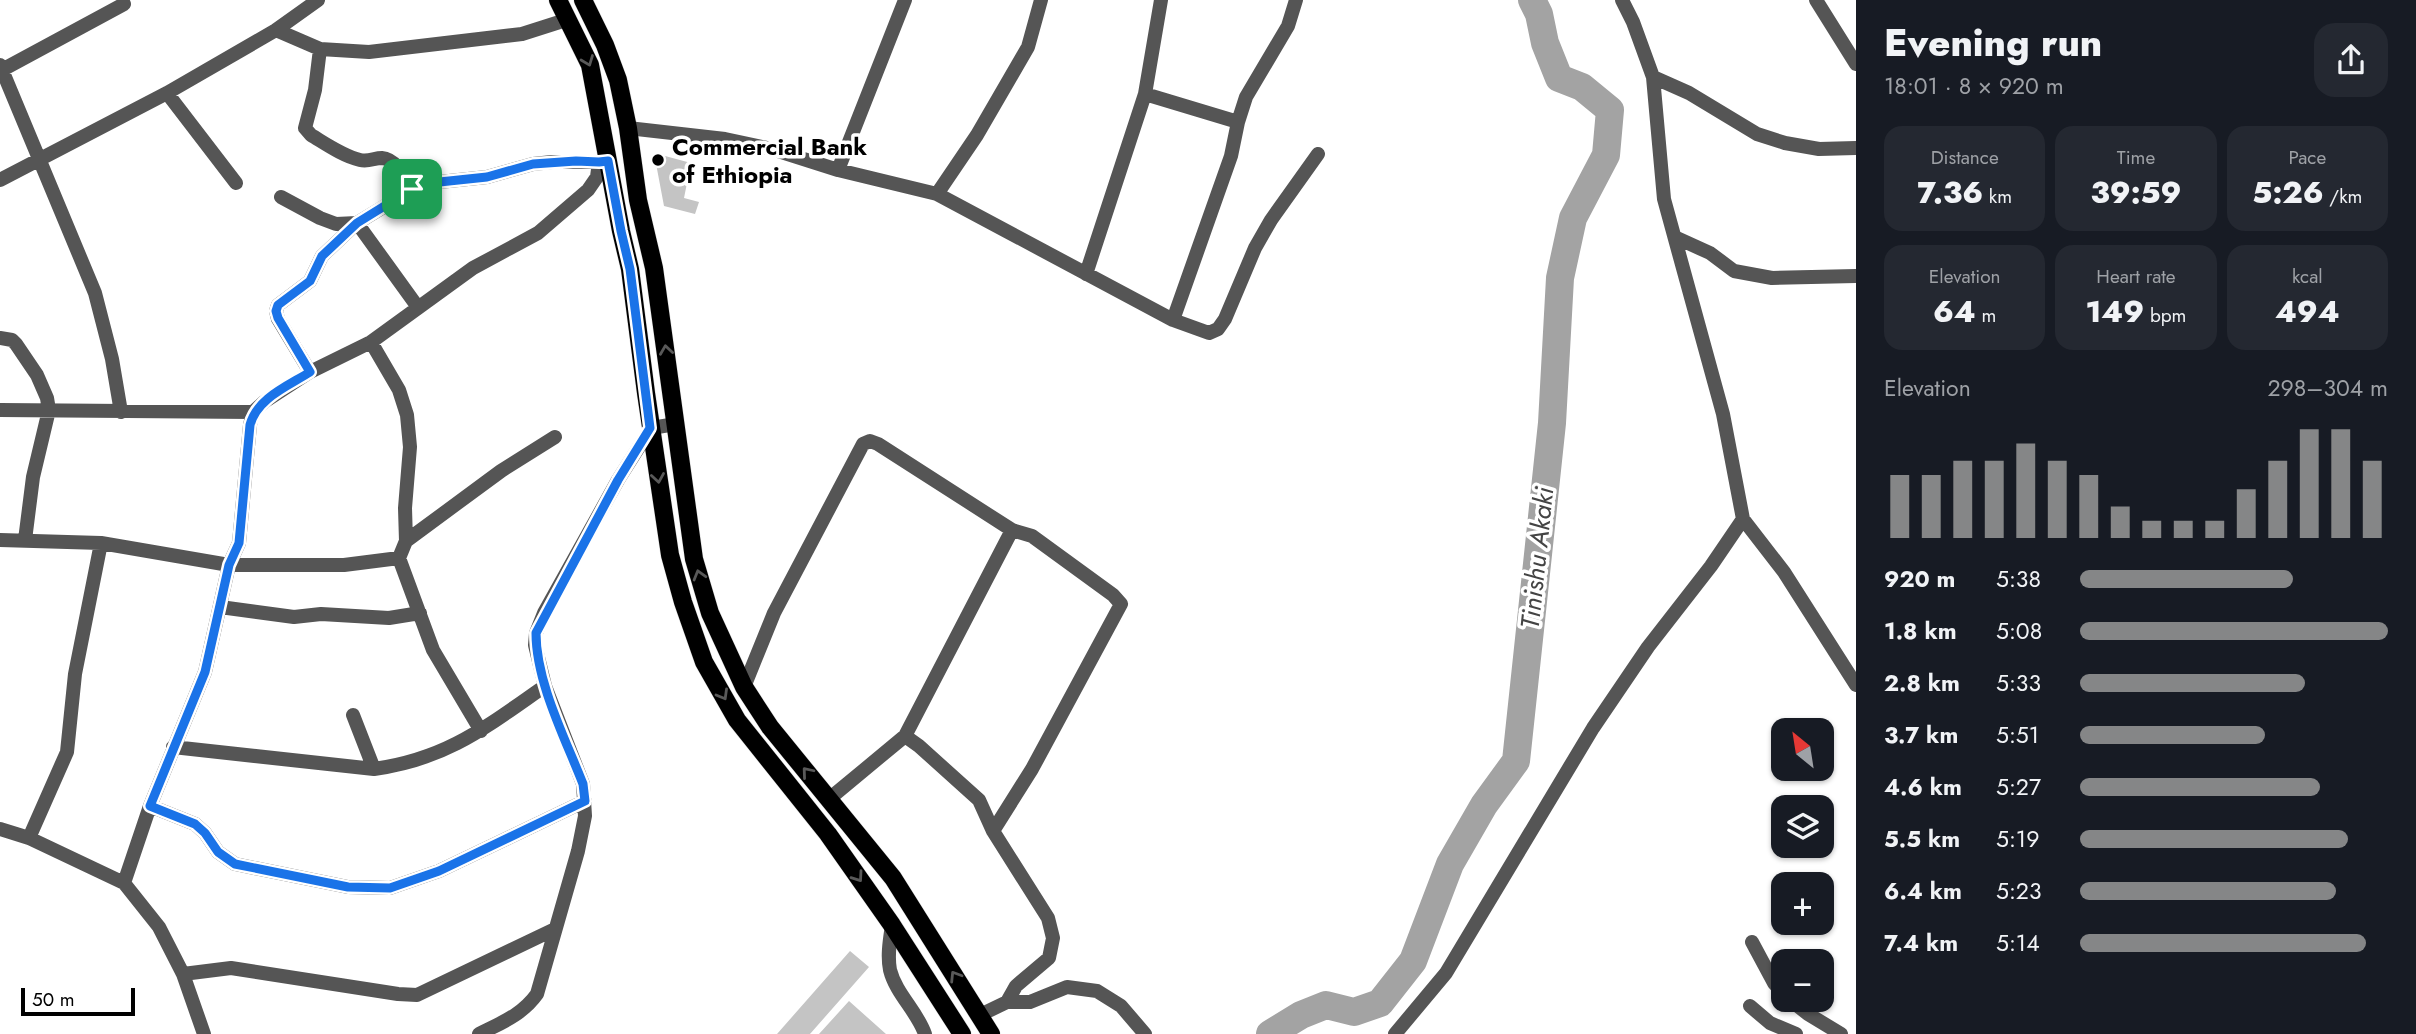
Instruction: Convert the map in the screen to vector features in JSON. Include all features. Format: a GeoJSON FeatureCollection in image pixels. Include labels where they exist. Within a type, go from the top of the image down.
{"type":"FeatureCollection","features":[{"type":"Feature","properties":{"kind":"main road"},"geometry":{"type":"LineString","coordinates":[[558,0],[590,65],[604,162],[630,269],[650,428],[670,555],[704,662],[737,720],[828,834],[962,1034]]}},
{"type":"Feature","properties":{"kind":"main road"},"geometry":{"type":"LineString","coordinates":[[583,0],[610,57],[618,80],[628,128],[638,200],[654,268],[694,559],[710,613],[744,687],[770,727],[893,878],[991,1034]]}},
{"type":"Feature","properties":{"kind":"street"},"geometry":{"type":"LineString","coordinates":[[0,180],[167,93],[276,30],[318,0]]}},
{"type":"Feature","properties":{"kind":"street"},"geometry":{"type":"LineString","coordinates":[[838,170],[905,0]]}},
{"type":"Feature","properties":{"kind":"street"},"geometry":{"type":"LineString","coordinates":[[937,194],[977,135],[1028,47],[1041,0]]}},
{"type":"Feature","properties":{"kind":"street"},"geometry":{"type":"LineString","coordinates":[[1086,274],[1145,94],[1161,0]]}},
{"type":"Feature","properties":{"kind":"street"},"geometry":{"type":"LineString","coordinates":[[1173,320],[1231,156],[1246,97],[1288,26],[1296,0]]}},
{"type":"Feature","properties":{"kind":"street"},"geometry":{"type":"LineString","coordinates":[[1622,0],[1653,77],[1664,199],[1677,238],[1686,282],[1723,414],[1743,519],[1784,572],[1856,685]]}},
{"type":"Feature","properties":{"kind":"street"},"geometry":{"type":"LineString","coordinates":[[1816,0],[1856,64]]}},
{"type":"Feature","properties":{"kind":"street"},"geometry":{"type":"LineString","coordinates":[[121,412],[112,359],[95,293],[1,69],[124,4]]}},
{"type":"Feature","properties":{"kind":"street"},"geometry":{"type":"LineString","coordinates":[[276,30],[320,48],[369,52],[522,34],[569,19]]}},
{"type":"Feature","properties":{"kind":"street"},"geometry":{"type":"LineString","coordinates":[[320,48],[315,90],[306,128],[311,135],[358,160],[388,160],[396,166],[412,189]]}},
{"type":"Feature","properties":{"kind":"street"},"geometry":{"type":"LineString","coordinates":[[1653,77],[1689,93],[1757,134],[1785,143],[1819,149],[1856,148]]}},
{"type":"Feature","properties":{"kind":"street"},"geometry":{"type":"LineString","coordinates":[[167,93],[236,183]]}},
{"type":"Feature","properties":{"kind":"street"},"geometry":{"type":"LineString","coordinates":[[1145,94],[1238,121]]}},
{"type":"Feature","properties":{"kind":"street"},"geometry":{"type":"LineString","coordinates":[[628,128],[725,139],[772,149],[838,170],[937,194],[1173,320],[1209,332],[1218,330],[1225,319],[1260,239],[1318,154]]}},
{"type":"Feature","properties":{"kind":"street"},"geometry":{"type":"LineString","coordinates":[[124,883],[150,806],[205,672],[229,565],[239,543],[253,412],[264,401],[310,372],[371,342],[417,306],[473,268],[538,233],[588,190],[604,162],[533,164],[487,177],[430,183],[412,189],[357,223],[322,256],[310,281],[278,305],[276,311],[310,372]]}},
{"type":"Feature","properties":{"kind":"street"},"geometry":{"type":"LineString","coordinates":[[281,197],[336,224],[357,223]]}},
{"type":"Feature","properties":{"kind":"street"},"geometry":{"type":"LineString","coordinates":[[357,223],[417,306]]}},
{"type":"Feature","properties":{"kind":"street"},"geometry":{"type":"LineString","coordinates":[[1677,238],[1710,253],[1734,271],[1772,278],[1856,276]]}},
{"type":"Feature","properties":{"kind":"street"},"geometry":{"type":"LineString","coordinates":[[0,338],[12,340],[16,344],[37,375],[49,410],[33,477],[25,540]]}},
{"type":"Feature","properties":{"kind":"street"},"geometry":{"type":"LineString","coordinates":[[371,342],[399,390],[407,415],[410,447],[405,508],[406,541],[399,558],[433,650],[481,731]]}},
{"type":"Feature","properties":{"kind":"street"},"geometry":{"type":"LineString","coordinates":[[0,410],[253,412]]}},
{"type":"Feature","properties":{"kind":"street"},"geometry":{"type":"LineString","coordinates":[[479,1034],[517,1016],[529,1006],[537,994],[578,851],[585,816],[583,784],[545,686],[536,633],[618,480],[650,428],[676,424]]}},
{"type":"Feature","properties":{"kind":"street"},"geometry":{"type":"LineString","coordinates":[[406,541],[501,471],[555,438]]}},
{"type":"Feature","properties":{"kind":"street"},"geometry":{"type":"LineString","coordinates":[[744,687],[774,613],[863,444],[870,441],[878,444],[1012,530],[1032,536],[1113,595],[1121,604],[1032,769],[993,831]]}},
{"type":"Feature","properties":{"kind":"street"},"geometry":{"type":"LineString","coordinates":[[1395,1034],[1446,973],[1593,728],[1648,647],[1711,566],[1743,519]]}},
{"type":"Feature","properties":{"kind":"street"},"geometry":{"type":"LineString","coordinates":[[829,799],[905,736],[1012,530]]}},
{"type":"Feature","properties":{"kind":"street"},"geometry":{"type":"LineString","coordinates":[[0,540],[101,543],[229,565],[344,565],[399,558]]}},
{"type":"Feature","properties":{"kind":"street"},"geometry":{"type":"LineString","coordinates":[[29,838],[67,752],[75,674],[101,543]]}},
{"type":"Feature","properties":{"kind":"street"},"geometry":{"type":"LineString","coordinates":[[220,607],[294,617],[321,614],[389,618],[420,613]]}},
{"type":"Feature","properties":{"kind":"street"},"geometry":{"type":"LineString","coordinates":[[173,747],[374,769],[402,765],[436,754],[481,731],[545,686]]}},
{"type":"Feature","properties":{"kind":"street"},"geometry":{"type":"LineString","coordinates":[[353,715],[374,769]]}},
{"type":"Feature","properties":{"kind":"street"},"geometry":{"type":"LineString","coordinates":[[905,736],[979,800],[993,831],[1048,918],[1053,938],[1049,958],[1016,986],[1007,1002]]}},
{"type":"Feature","properties":{"kind":"street"},"geometry":{"type":"LineString","coordinates":[[150,806],[195,824],[218,852],[235,864],[348,887],[390,888],[439,871],[585,801]]}},
{"type":"Feature","properties":{"kind":"street"},"geometry":{"type":"LineString","coordinates":[[0,829],[29,838],[124,883],[159,927],[183,974],[204,1034]]}},
{"type":"Feature","properties":{"kind":"street"},"geometry":{"type":"LineString","coordinates":[[891,925],[891,970],[897,987],[925,1034]]}},
{"type":"Feature","properties":{"kind":"street"},"geometry":{"type":"LineString","coordinates":[[183,974],[232,968],[417,995],[555,929]]}},
{"type":"Feature","properties":{"kind":"street"},"geometry":{"type":"LineString","coordinates":[[1752,942],[1771,977]]}},
{"type":"Feature","properties":{"kind":"street"},"geometry":{"type":"LineString","coordinates":[[980,1015],[1007,1002],[1030,1002],[1066,986],[1097,991],[1121,1006],[1145,1034]]}},
{"type":"Feature","properties":{"kind":"street"},"geometry":{"type":"LineString","coordinates":[[1750,1006],[1770,1023],[1796,1034]]}},
{"type":"Feature","properties":{"kind":"street"},"geometry":{"type":"LineString","coordinates":[[1805,1012],[1840,1034]]}},
{"type":"Feature","properties":{"kind":"building"},"geometry":{"type":"Polygon","coordinates":[[[654,153],[691,163],[684,198],[699,202],[695,214],[664,206],[654,153]]]}},
{"type":"Feature","properties":{"kind":"building"},"geometry":{"type":"Polygon","coordinates":[[[850,951],[869,967],[810,1034],[777,1034],[850,951]]]}},
{"type":"Feature","properties":{"kind":"building"},"geometry":{"type":"Polygon","coordinates":[[[849,1001],[886,1034],[819,1034],[849,1001]]]}},
{"type":"Feature","properties":{"kind":"waterway","name":"Tinishu Akaki"},"geometry":{"type":"LineString","coordinates":[[1270,1034],[1301,1015],[1326,1005],[1354,1012],[1380,1003],[1413,961],[1450,864],[1484,805],[1516,761],[1552,423],[1560,278],[1573,218],[1606,155],[1610,110],[1582,87],[1559,78],[1532,0]]}},
{"type":"Feature","properties":{"kind":"place","name":"Commercial Bank of Ethiopia"},"geometry":{"type":"Point","coordinates":[658,160]}},
{"type":"Feature","properties":{"kind":"route"},"geometry":{"type":"LineString","coordinates":[[608,161],[630,269],[650,428],[544,613],[536,633],[545,686],[583,784],[585,801],[415,880],[390,888],[348,887],[235,864],[218,852],[195,824],[150,806],[205,672],[229,565],[239,543],[253,412],[264,401],[310,372],[278,318],[278,305],[310,281],[322,256],[357,223],[412,189],[430,183],[487,177],[533,164],[608,161]]}}]}
